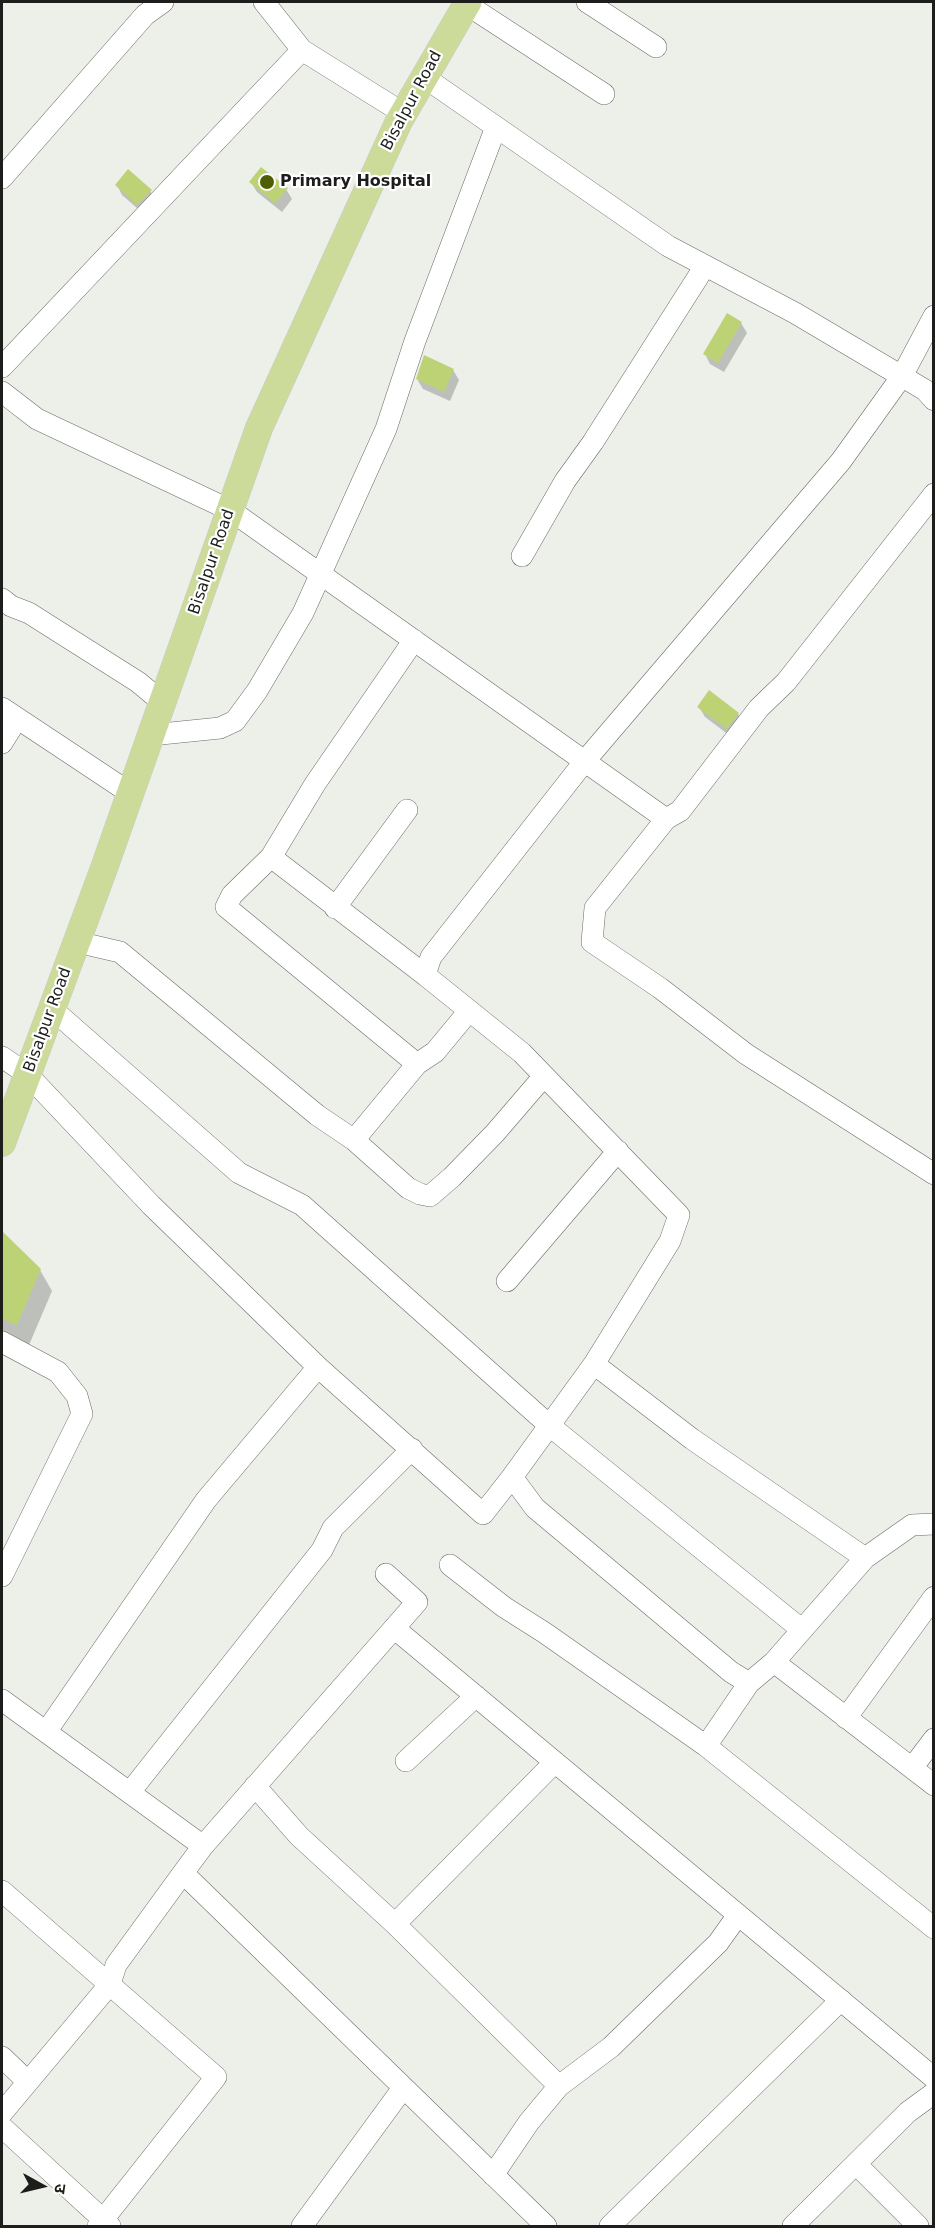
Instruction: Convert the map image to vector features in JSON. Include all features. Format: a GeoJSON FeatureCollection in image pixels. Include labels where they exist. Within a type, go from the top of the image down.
{"type":"FeatureCollection","features":[{"type":"Feature","properties":{"kind":"main road","name":"Bisalpur Road"},"geometry":{"type":"LineString","coordinates":[[2,1143],[77,942],[259,428],[403,113],[467,3]]}},
{"type":"Feature","properties":{"kind":"street"},"geometry":{"type":"LineString","coordinates":[[2,178],[146,15],[163,2]]}},
{"type":"Feature","properties":{"kind":"street"},"geometry":{"type":"LineString","coordinates":[[264,2],[302,50],[403,113]]}},
{"type":"Feature","properties":{"kind":"street"},"geometry":{"type":"LineString","coordinates":[[587,2],[656,47]]}},
{"type":"Feature","properties":{"kind":"street"},"geometry":{"type":"LineString","coordinates":[[467,3],[604,94]]}},
{"type":"Feature","properties":{"kind":"street"},"geometry":{"type":"LineString","coordinates":[[2,367],[302,50]]}},
{"type":"Feature","properties":{"kind":"street"},"geometry":{"type":"LineString","coordinates":[[424,77],[668,246],[795,313],[925,390],[933,400]]}},
{"type":"Feature","properties":{"kind":"street"},"geometry":{"type":"LineString","coordinates":[[151,735],[220,728],[235,721],[257,691],[303,613],[386,429],[415,341],[496,127]]}},
{"type":"Feature","properties":{"kind":"street"},"geometry":{"type":"LineString","coordinates":[[522,556],[565,482],[705,266]]}},
{"type":"Feature","properties":{"kind":"street"},"geometry":{"type":"LineString","coordinates":[[425,975],[431,957],[584,762],[841,461],[902,376],[933,316]]}},
{"type":"Feature","properties":{"kind":"street"},"geometry":{"type":"LineString","coordinates":[[2,392],[37,419],[230,510],[666,819]]}},
{"type":"Feature","properties":{"kind":"street"},"geometry":{"type":"LineString","coordinates":[[933,494],[786,682],[759,708],[680,811],[666,819],[595,908],[592,942],[660,988],[746,1054],[933,1174]]}},
{"type":"Feature","properties":{"kind":"street"},"geometry":{"type":"LineString","coordinates":[[2,599],[11,606],[29,613],[138,682],[162,702]]}},
{"type":"Feature","properties":{"kind":"street"},"geometry":{"type":"LineString","coordinates":[[414,640],[315,784],[270,857],[232,895],[226,907],[417,1064]]}},
{"type":"Feature","properties":{"kind":"street"},"geometry":{"type":"LineString","coordinates":[[2,743],[9,713],[130,793]]}},
{"type":"Feature","properties":{"kind":"street"},"geometry":{"type":"LineString","coordinates":[[335,908],[407,810]]}},
{"type":"Feature","properties":{"kind":"street"},"geometry":{"type":"LineString","coordinates":[[2,1057],[27,1074],[151,1205],[318,1367],[483,1514],[594,1364],[670,1241],[679,1215],[522,1053],[425,975],[270,857]]}},
{"type":"Feature","properties":{"kind":"street"},"geometry":{"type":"LineString","coordinates":[[77,942],[120,952],[317,1115],[354,1140],[408,1188],[420,1194],[430,1196],[478,1150],[544,1076]]}},
{"type":"Feature","properties":{"kind":"street"},"geometry":{"type":"LineString","coordinates":[[52,1009],[239,1173],[302,1205],[549,1426],[801,1629]]}},
{"type":"Feature","properties":{"kind":"street"},"geometry":{"type":"LineString","coordinates":[[354,1140],[417,1064],[435,1052],[469,1011]]}},
{"type":"Feature","properties":{"kind":"street"},"geometry":{"type":"LineString","coordinates":[[507,1281],[618,1151]]}},
{"type":"Feature","properties":{"kind":"street"},"geometry":{"type":"LineString","coordinates":[[2,1342],[58,1372],[77,1396],[82,1414],[2,1576]]}},
{"type":"Feature","properties":{"kind":"street"},"geometry":{"type":"LineString","coordinates":[[594,1364],[692,1439],[866,1558]]}},
{"type":"Feature","properties":{"kind":"street"},"geometry":{"type":"LineString","coordinates":[[46,1732],[206,1500],[318,1367]]}},
{"type":"Feature","properties":{"kind":"street"},"geometry":{"type":"LineString","coordinates":[[130,1792],[322,1550],[333,1528],[412,1449]]}},
{"type":"Feature","properties":{"kind":"street"},"geometry":{"type":"LineString","coordinates":[[512,1477],[535,1508],[731,1672],[749,1683]]}},
{"type":"Feature","properties":{"kind":"street"},"geometry":{"type":"LineString","coordinates":[[706,1746],[749,1683],[774,1662],[866,1558],[912,1525],[933,1524]]}},
{"type":"Feature","properties":{"kind":"street"},"geometry":{"type":"LineString","coordinates":[[450,1565],[504,1607],[554,1639],[706,1746],[933,1928]]}},
{"type":"Feature","properties":{"kind":"street"},"geometry":{"type":"LineString","coordinates":[[2,2113],[110,1984],[116,1965],[203,1846],[417,1602],[386,1574]]}},
{"type":"Feature","properties":{"kind":"street"},"geometry":{"type":"LineString","coordinates":[[846,1718],[933,1597]]}},
{"type":"Feature","properties":{"kind":"street"},"geometry":{"type":"LineString","coordinates":[[394,1628],[933,2078]]}},
{"type":"Feature","properties":{"kind":"street"},"geometry":{"type":"LineString","coordinates":[[774,1662],[933,1785]]}},
{"type":"Feature","properties":{"kind":"street"},"geometry":{"type":"LineString","coordinates":[[406,1761],[476,1696]]}},
{"type":"Feature","properties":{"kind":"street"},"geometry":{"type":"LineString","coordinates":[[2,1700],[203,1846]]}},
{"type":"Feature","properties":{"kind":"street"},"geometry":{"type":"LineString","coordinates":[[912,1768],[933,1739]]}},
{"type":"Feature","properties":{"kind":"street"},"geometry":{"type":"LineString","coordinates":[[395,1924],[555,1762]]}},
{"type":"Feature","properties":{"kind":"street"},"geometry":{"type":"LineString","coordinates":[[255,1786],[299,1836],[395,1924],[560,2086]]}},
{"type":"Feature","properties":{"kind":"street"},"geometry":{"type":"LineString","coordinates":[[183,1873],[546,2226]]}},
{"type":"Feature","properties":{"kind":"street"},"geometry":{"type":"LineString","coordinates":[[2,1891],[216,2077],[104,2224],[2,2127]]}},
{"type":"Feature","properties":{"kind":"street"},"geometry":{"type":"LineString","coordinates":[[493,2175],[529,2122],[560,2086],[611,2048],[718,1943],[738,1915]]}},
{"type":"Feature","properties":{"kind":"street"},"geometry":{"type":"LineString","coordinates":[[610,2226],[841,2000]]}},
{"type":"Feature","properties":{"kind":"street"},"geometry":{"type":"LineString","coordinates":[[2,2057],[28,2082]]}},
{"type":"Feature","properties":{"kind":"street"},"geometry":{"type":"LineString","coordinates":[[302,2226],[403,2088]]}},
{"type":"Feature","properties":{"kind":"street"},"geometry":{"type":"LineString","coordinates":[[793,2226],[909,2112],[933,2093]]}},
{"type":"Feature","properties":{"kind":"street"},"geometry":{"type":"LineString","coordinates":[[856,2164],[918,2226]]}},
{"type":"Feature","properties":{"kind":"building"},"geometry":{"type":"Polygon","coordinates":[[[261,167],[288,188],[275,203],[249,182],[261,167]]]}},
{"type":"Feature","properties":{"kind":"building"},"geometry":{"type":"Polygon","coordinates":[[[128,169],[152,190],[137,205],[115,185],[128,169]]]}},
{"type":"Feature","properties":{"kind":"building"},"geometry":{"type":"Polygon","coordinates":[[[727,313],[742,322],[718,363],[703,354],[727,313]]]}},
{"type":"Feature","properties":{"kind":"building"},"geometry":{"type":"Polygon","coordinates":[[[424,355],[454,369],[444,392],[416,379],[424,355]]]}},
{"type":"Feature","properties":{"kind":"building"},"geometry":{"type":"Polygon","coordinates":[[[709,690],[739,713],[727,729],[697,707],[709,690]]]}},
{"type":"Feature","properties":{"kind":"building"},"geometry":{"type":"Polygon","coordinates":[[[2,1231],[41,1269],[17,1325],[2,1319],[2,1231]]]}},
{"type":"Feature","properties":{"kind":"place","name":"Primary Hospital"},"geometry":{"type":"Point","coordinates":[267,182]}}]}
